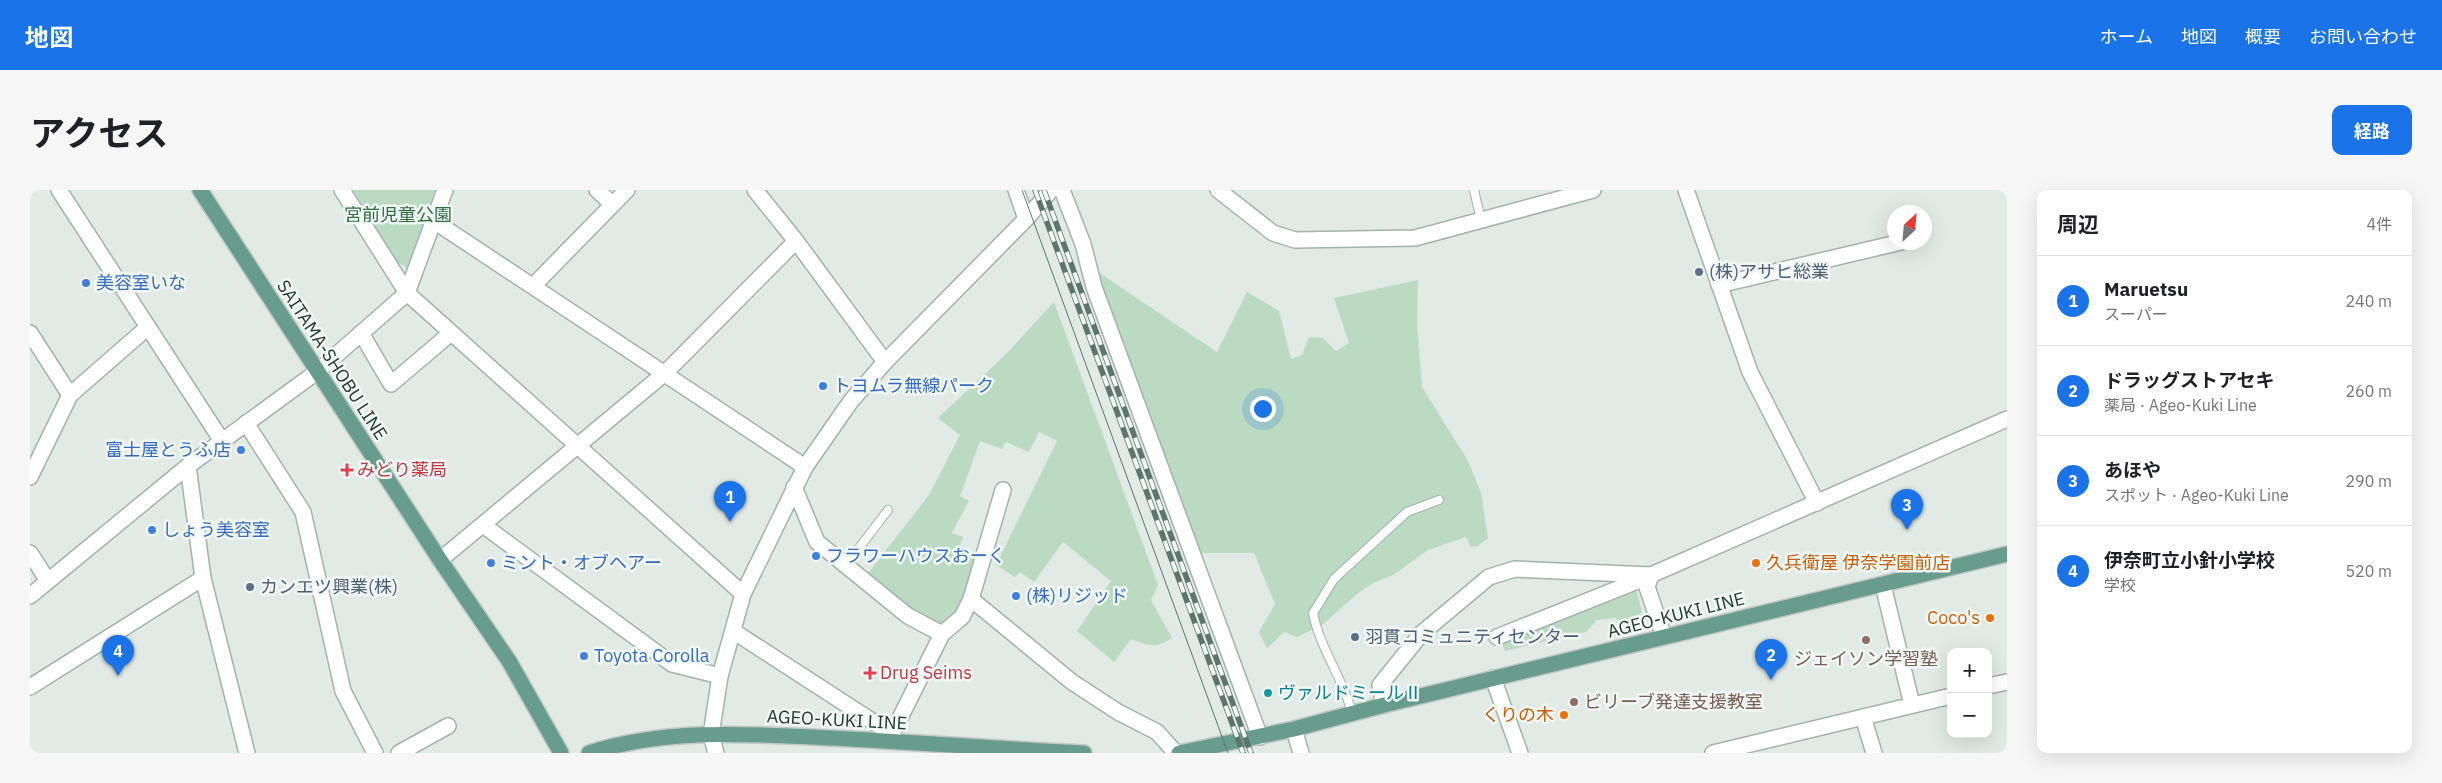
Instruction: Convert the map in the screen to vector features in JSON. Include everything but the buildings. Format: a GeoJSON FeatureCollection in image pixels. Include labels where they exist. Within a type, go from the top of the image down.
{"type":"FeatureCollection","features":[{"type":"Feature","properties":{"kind":"main road","name":"SAITAMA-SHOBU LINE"},"geometry":{"type":"LineString","coordinates":[[200,190],[440,560],[508,661],[561,753]]}},
{"type":"Feature","properties":{"kind":"main road","name":"AGEO-KUKI LINE"},"geometry":{"type":"LineString","coordinates":[[1177,753],[1200,752],[1493,678],[2007,554]]}},
{"type":"Feature","properties":{"kind":"main road","name":"AGEO-KUKI LINE"},"geometry":{"type":"LineString","coordinates":[[589,753],[633,741],[667,736],[711,735],[892,738],[1084,753]]}},
{"type":"Feature","properties":{"kind":"street"},"geometry":{"type":"LineString","coordinates":[[59,190],[222,441]]}},
{"type":"Feature","properties":{"kind":"street"},"geometry":{"type":"LineString","coordinates":[[342,190],[407,293],[743,594]]}},
{"type":"Feature","properties":{"kind":"street"},"geometry":{"type":"LineString","coordinates":[[30,596],[188,466],[318,371],[407,293],[445,190]]}},
{"type":"Feature","properties":{"kind":"street"},"geometry":{"type":"LineString","coordinates":[[598,190],[612,204]]}},
{"type":"Feature","properties":{"kind":"street"},"geometry":{"type":"LineString","coordinates":[[533,286],[627,190]]}},
{"type":"Feature","properties":{"kind":"street"},"geometry":{"type":"LineString","coordinates":[[755,190],[796,241],[885,362]]}},
{"type":"Feature","properties":{"kind":"street"},"geometry":{"type":"LineString","coordinates":[[1016,190],[1026,219]]}},
{"type":"Feature","properties":{"kind":"street"},"geometry":{"type":"LineString","coordinates":[[716,753],[711,735],[720,676],[743,594],[805,467],[851,401],[885,362],[1026,219],[1051,190]]}},
{"type":"Feature","properties":{"kind":"street"},"geometry":{"type":"LineString","coordinates":[[1062,190],[1083,244],[1097,296],[1260,737]]}},
{"type":"Feature","properties":{"kind":"street"},"geometry":{"type":"LineString","coordinates":[[1218,190],[1273,233],[1296,240],[1415,238],[1587,191]]}},
{"type":"Feature","properties":{"kind":"street"},"geometry":{"type":"LineString","coordinates":[[1686,190],[1750,372],[1816,503]]}},
{"type":"Feature","properties":{"kind":"street"},"geometry":{"type":"LineString","coordinates":[[434,220],[805,467]]}},
{"type":"Feature","properties":{"kind":"street"},"geometry":{"type":"LineString","coordinates":[[440,560],[665,373],[796,241]]}},
{"type":"Feature","properties":{"kind":"street"},"geometry":{"type":"LineString","coordinates":[[1720,285],[1887,245]]}},
{"type":"Feature","properties":{"kind":"street"},"geometry":{"type":"LineString","coordinates":[[30,477],[70,395],[148,327]]}},
{"type":"Feature","properties":{"kind":"street"},"geometry":{"type":"LineString","coordinates":[[30,333],[70,395]]}},
{"type":"Feature","properties":{"kind":"street"},"geometry":{"type":"LineString","coordinates":[[361,333],[391,384],[452,333]]}},
{"type":"Feature","properties":{"kind":"street"},"geometry":{"type":"LineString","coordinates":[[1497,637],[1651,575],[2007,419]]}},
{"type":"Feature","properties":{"kind":"street"},"geometry":{"type":"LineString","coordinates":[[246,424],[303,512],[343,691],[375,753]]}},
{"type":"Feature","properties":{"kind":"street"},"geometry":{"type":"LineString","coordinates":[[188,466],[203,578],[247,753]]}},
{"type":"Feature","properties":{"kind":"street"},"geometry":{"type":"LineString","coordinates":[[794,487],[817,542],[908,616],[942,634]]}},
{"type":"Feature","properties":{"kind":"street"},"geometry":{"type":"LineString","coordinates":[[733,631],[892,738],[942,634],[962,617],[971,599],[1003,490]]}},
{"type":"Feature","properties":{"kind":"street"},"geometry":{"type":"LineString","coordinates":[[483,525],[672,664],[720,676]]}},
{"type":"Feature","properties":{"kind":"street"},"geometry":{"type":"LineString","coordinates":[[30,553],[48,581]]}},
{"type":"Feature","properties":{"kind":"street"},"geometry":{"type":"LineString","coordinates":[[1384,705],[1380,685],[1422,633],[1489,577],[1515,569],[1651,575]]}},
{"type":"Feature","properties":{"kind":"street"},"geometry":{"type":"LineString","coordinates":[[1651,575],[1647,587],[1664,637]]}},
{"type":"Feature","properties":{"kind":"street"},"geometry":{"type":"LineString","coordinates":[[30,688],[203,578]]}},
{"type":"Feature","properties":{"kind":"street"},"geometry":{"type":"LineString","coordinates":[[1883,585],[1912,705]]}},
{"type":"Feature","properties":{"kind":"street"},"geometry":{"type":"LineString","coordinates":[[971,599],[1072,682],[1118,712],[1157,732],[1177,753]]}},
{"type":"Feature","properties":{"kind":"street"},"geometry":{"type":"LineString","coordinates":[[1493,678],[1520,753]]}},
{"type":"Feature","properties":{"kind":"street"},"geometry":{"type":"LineString","coordinates":[[1992,685],[2007,682]]}},
{"type":"Feature","properties":{"kind":"street"},"geometry":{"type":"LineString","coordinates":[[1713,753],[1947,697]]}},
{"type":"Feature","properties":{"kind":"street"},"geometry":{"type":"LineString","coordinates":[[1863,717],[1874,753]]}},
{"type":"Feature","properties":{"kind":"street"},"geometry":{"type":"LineString","coordinates":[[400,753],[448,726]]}},
{"type":"Feature","properties":{"kind":"street"},"geometry":{"type":"LineString","coordinates":[[1294,729],[1302,753]]}},
{"type":"Feature","properties":{"kind":"lane"},"geometry":{"type":"LineString","coordinates":[[1474,190],[1481,220]]}},
{"type":"Feature","properties":{"kind":"lane"},"geometry":{"type":"LineString","coordinates":[[1352,714],[1348,695],[1317,634],[1313,613],[1334,579],[1393,525],[1408,512],[1439,500]]}},
{"type":"Feature","properties":{"kind":"lane"},"geometry":{"type":"LineString","coordinates":[[846,565],[888,510]]}},
{"type":"Feature","properties":{"kind":"green space","name":"宮前児童公園"},"geometry":{"type":"Polygon","coordinates":[[[353,190],[435,190],[407,268],[397,262],[353,190]]]}},
{"type":"Feature","properties":{"kind":"green space"},"geometry":{"type":"Polygon","coordinates":[[[1098,272],[1217,352],[1247,292],[1279,311],[1291,359],[1302,355],[1309,337],[1323,338],[1336,351],[1349,343],[1334,298],[1418,280],[1417,324],[1422,387],[1468,461],[1481,493],[1488,538],[1478,546],[1471,547],[1466,537],[1428,550],[1393,575],[1373,583],[1357,594],[1322,625],[1297,637],[1284,632],[1267,648],[1259,632],[1275,604],[1254,553],[1199,553],[1100,290],[1098,272]]]}},
{"type":"Feature","properties":{"kind":"green space"},"geometry":{"type":"Polygon","coordinates":[[[1054,302],[1158,585],[1151,600],[1172,638],[1157,645],[1131,639],[1114,662],[1077,631],[1111,581],[1063,542],[1034,582],[1020,572],[1015,577],[996,565],[1057,441],[1039,432],[1029,452],[1006,442],[1002,449],[980,441],[960,496],[969,501],[952,533],[963,537],[957,552],[975,558],[965,604],[941,628],[910,611],[866,576],[929,495],[960,435],[938,418],[1007,353],[1054,302]]]}},
{"type":"Feature","properties":{"kind":"green space"},"geometry":{"type":"Polygon","coordinates":[[[1636,588],[1642,612],[1635,621],[1625,624],[1615,618],[1597,620],[1586,632],[1505,651],[1501,641],[1636,588]]]}},
{"type":"Feature","properties":{"kind":"tram line"},"geometry":{"type":"LineString","coordinates":[[1022,190],[1228,753]]}},
{"type":"Feature","properties":{"kind":"railway"},"geometry":{"type":"LineString","coordinates":[[1035,190],[1243,753]]}},
{"type":"Feature","properties":{"kind":"railway"},"geometry":{"type":"LineString","coordinates":[[1044,190],[1251,753]]}},
{"type":"Feature","properties":{"kind":"place","name":"(株)アサヒ総業"},"geometry":{"type":"Point","coordinates":[1699,272]}},
{"type":"Feature","properties":{"kind":"place","name":"美容室いな"},"geometry":{"type":"Point","coordinates":[86,283]}},
{"type":"Feature","properties":{"kind":"place","name":"トヨムラ無線パーク"},"geometry":{"type":"Point","coordinates":[823,386]}},
{"type":"Feature","properties":{"kind":"place","name":"富士屋とうふ店"},"geometry":{"type":"Point","coordinates":[241,450]}},
{"type":"Feature","properties":{"kind":"place","name":"みどり薬局"},"geometry":{"type":"Point","coordinates":[347,470]}},
{"type":"Feature","properties":{"kind":"place","name":"Maruetsu"},"geometry":{"type":"Point","coordinates":[730,522]}},
{"type":"Feature","properties":{"kind":"place","name":"しょう美容室"},"geometry":{"type":"Point","coordinates":[152,530]}},
{"type":"Feature","properties":{"kind":"place","name":"あほや"},"geometry":{"type":"Point","coordinates":[1907,530]}},
{"type":"Feature","properties":{"kind":"place","name":"フラワーハウスおーく"},"geometry":{"type":"Point","coordinates":[816,556]}},
{"type":"Feature","properties":{"kind":"place","name":"ミント・オブヘアー"},"geometry":{"type":"Point","coordinates":[491,563]}},
{"type":"Feature","properties":{"kind":"place","name":"久兵衛屋 伊奈学園前店"},"geometry":{"type":"Point","coordinates":[1756,563]}},
{"type":"Feature","properties":{"kind":"place","name":"カンエツ興業(株)"},"geometry":{"type":"Point","coordinates":[250,587]}},
{"type":"Feature","properties":{"kind":"place","name":"(株)リジッド"},"geometry":{"type":"Point","coordinates":[1016,596]}},
{"type":"Feature","properties":{"kind":"place","name":"Coco's"},"geometry":{"type":"Point","coordinates":[1990,618]}},
{"type":"Feature","properties":{"kind":"place","name":"羽貫コミュニティセンター"},"geometry":{"type":"Point","coordinates":[1355,637]}},
{"type":"Feature","properties":{"kind":"place","name":"ジェイソン学習塾"},"geometry":{"type":"Point","coordinates":[1866,640]}},
{"type":"Feature","properties":{"kind":"place","name":"Toyota Corolla"},"geometry":{"type":"Point","coordinates":[584,656]}},
{"type":"Feature","properties":{"kind":"place","name":"Drug Seims"},"geometry":{"type":"Point","coordinates":[870,673]}},
{"type":"Feature","properties":{"kind":"place","name":"伊奈町立小針小学校"},"geometry":{"type":"Point","coordinates":[118,676]}},
{"type":"Feature","properties":{"kind":"place","name":"ドラッグストアセキ"},"geometry":{"type":"Point","coordinates":[1771,680]}},
{"type":"Feature","properties":{"kind":"place","name":"ヴァルドミールⅡ"},"geometry":{"type":"Point","coordinates":[1268,693]}},
{"type":"Feature","properties":{"kind":"place","name":"ビリーブ発達支援教室"},"geometry":{"type":"Point","coordinates":[1574,702]}},
{"type":"Feature","properties":{"kind":"place","name":"くりの木"},"geometry":{"type":"Point","coordinates":[1564,715]}}]}
